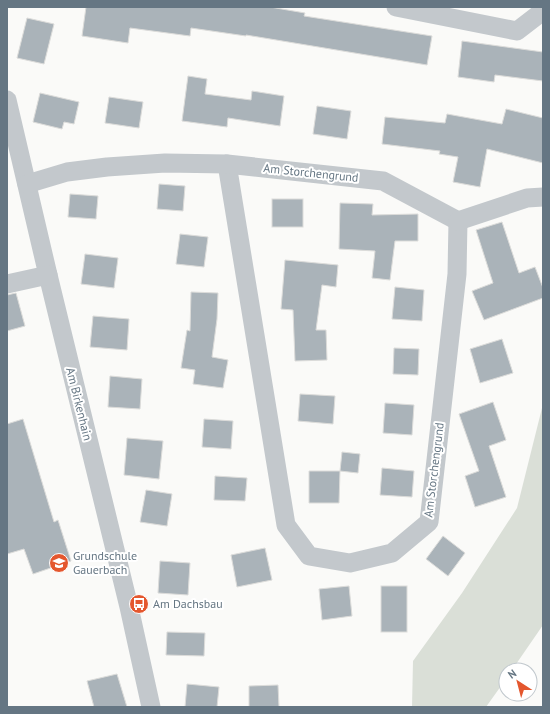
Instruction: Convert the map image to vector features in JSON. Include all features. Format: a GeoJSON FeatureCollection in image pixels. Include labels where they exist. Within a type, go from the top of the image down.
{"type":"FeatureCollection","features":[{"type":"Feature","properties":{"kind":"street"},"geometry":{"type":"LineString","coordinates":[[396,7],[517,31],[543,11]]}},
{"type":"Feature","properties":{"kind":"street","name":"Am Birkenhain"},"geometry":{"type":"LineString","coordinates":[[7,100],[152,707]]}},
{"type":"Feature","properties":{"kind":"street","name":"Am Storchengrund"},"geometry":{"type":"LineString","coordinates":[[27,184],[67,172],[107,167],[165,163],[227,164],[383,181],[458,221],[457,274],[429,522],[392,553],[350,563],[309,556],[286,525],[227,164]]}},
{"type":"Feature","properties":{"kind":"street"},"geometry":{"type":"LineString","coordinates":[[458,221],[527,198],[543,197]]}},
{"type":"Feature","properties":{"kind":"street"},"geometry":{"type":"LineString","coordinates":[[7,284],[48,275]]}},
{"type":"Feature","properties":{"kind":"shaded area"},"geometry":{"type":"Polygon","coordinates":[[[543,404],[543,625],[518,662],[498,662],[498,690],[486,707],[412,707],[413,661],[462,593],[517,508],[543,404]]]}},
{"type":"Feature","properties":{"kind":"building"},"geometry":{"type":"Polygon","coordinates":[[[86,7],[270,7],[305,13],[304,16],[432,36],[427,65],[246,35],[191,28],[190,36],[130,28],[128,43],[82,36],[86,7]]]}},
{"type":"Feature","properties":{"kind":"building"},"geometry":{"type":"Polygon","coordinates":[[[27,18],[54,24],[44,64],[17,58],[27,18]]]}},
{"type":"Feature","properties":{"kind":"building"},"geometry":{"type":"Polygon","coordinates":[[[462,41],[543,52],[543,81],[495,75],[494,82],[458,77],[462,41]]]}},
{"type":"Feature","properties":{"kind":"building"},"geometry":{"type":"Polygon","coordinates":[[[188,76],[207,79],[205,94],[251,100],[252,91],[284,96],[280,126],[228,118],[227,127],[182,121],[188,76]]]}},
{"type":"Feature","properties":{"kind":"building"},"geometry":{"type":"Polygon","coordinates":[[[40,93],[79,102],[74,124],[64,122],[62,129],[33,122],[40,93]]]}},
{"type":"Feature","properties":{"kind":"building"},"geometry":{"type":"Polygon","coordinates":[[[109,97],[143,102],[139,128],[105,123],[109,97]]]}},
{"type":"Feature","properties":{"kind":"building"},"geometry":{"type":"Polygon","coordinates":[[[317,106],[351,111],[347,139],[313,134],[317,106]]]}},
{"type":"Feature","properties":{"kind":"building"},"geometry":{"type":"Polygon","coordinates":[[[506,109],[543,118],[543,163],[487,149],[480,187],[453,182],[458,157],[439,154],[440,151],[382,144],[385,117],[445,123],[447,114],[502,124],[506,109]]]}},
{"type":"Feature","properties":{"kind":"building"},"geometry":{"type":"Polygon","coordinates":[[[159,184],[185,186],[183,211],[157,209],[159,184]]]}},
{"type":"Feature","properties":{"kind":"building"},"geometry":{"type":"Polygon","coordinates":[[[70,194],[98,196],[96,219],[68,217],[70,194]]]}},
{"type":"Feature","properties":{"kind":"building"},"geometry":{"type":"Polygon","coordinates":[[[272,199],[303,199],[303,227],[272,227],[272,199]]]}},
{"type":"Feature","properties":{"kind":"building"},"geometry":{"type":"Polygon","coordinates":[[[340,203],[373,204],[372,215],[418,214],[418,241],[395,241],[390,280],[372,278],[375,251],[339,249],[340,203]]]}},
{"type":"Feature","properties":{"kind":"building"},"geometry":{"type":"Polygon","coordinates":[[[502,222],[519,273],[535,267],[543,288],[543,298],[484,320],[472,291],[493,283],[476,230],[502,222]]]}},
{"type":"Feature","properties":{"kind":"building"},"geometry":{"type":"Polygon","coordinates":[[[180,234],[208,237],[204,267],[176,264],[180,234]]]}},
{"type":"Feature","properties":{"kind":"building"},"geometry":{"type":"Polygon","coordinates":[[[85,254],[118,258],[114,288],[81,284],[85,254]]]}},
{"type":"Feature","properties":{"kind":"building"},"geometry":{"type":"Polygon","coordinates":[[[285,260],[338,265],[336,287],[322,285],[316,330],[326,330],[327,360],[295,361],[293,310],[281,309],[285,260]]]}},
{"type":"Feature","properties":{"kind":"building"},"geometry":{"type":"Polygon","coordinates":[[[395,287],[424,290],[422,321],[392,319],[395,287]]]}},
{"type":"Feature","properties":{"kind":"building"},"geometry":{"type":"Polygon","coordinates":[[[191,292],[218,293],[217,319],[212,357],[228,360],[223,388],[193,384],[195,370],[181,368],[187,330],[190,331],[191,292]]]}},
{"type":"Feature","properties":{"kind":"building"},"geometry":{"type":"Polygon","coordinates":[[[16,293],[25,326],[7,331],[7,295],[16,293]]]}},
{"type":"Feature","properties":{"kind":"building"},"geometry":{"type":"Polygon","coordinates":[[[93,316],[129,319],[127,350],[90,347],[93,316]]]}},
{"type":"Feature","properties":{"kind":"building"},"geometry":{"type":"Polygon","coordinates":[[[502,339],[513,373],[480,383],[470,349],[502,339]]]}},
{"type":"Feature","properties":{"kind":"building"},"geometry":{"type":"Polygon","coordinates":[[[394,348],[419,349],[418,375],[393,374],[394,348]]]}},
{"type":"Feature","properties":{"kind":"building"},"geometry":{"type":"Polygon","coordinates":[[[110,376],[142,379],[140,409],[108,407],[110,376]]]}},
{"type":"Feature","properties":{"kind":"building"},"geometry":{"type":"Polygon","coordinates":[[[300,394],[335,396],[333,424],[298,421],[300,394]]]}},
{"type":"Feature","properties":{"kind":"building"},"geometry":{"type":"Polygon","coordinates":[[[493,402],[506,440],[489,446],[506,497],[475,507],[465,476],[479,471],[459,414],[493,402]]]}},
{"type":"Feature","properties":{"kind":"building"},"geometry":{"type":"Polygon","coordinates":[[[385,403],[414,405],[412,435],[383,433],[385,403]]]}},
{"type":"Feature","properties":{"kind":"building"},"geometry":{"type":"Polygon","coordinates":[[[23,419],[54,522],[58,520],[71,561],[33,574],[24,549],[7,554],[7,424],[23,419]]]}},
{"type":"Feature","properties":{"kind":"building"},"geometry":{"type":"Polygon","coordinates":[[[204,419],[233,421],[231,449],[202,447],[204,419]]]}},
{"type":"Feature","properties":{"kind":"building"},"geometry":{"type":"Polygon","coordinates":[[[127,438],[163,441],[159,479],[124,475],[127,438]]]}},
{"type":"Feature","properties":{"kind":"building"},"geometry":{"type":"Polygon","coordinates":[[[342,452],[360,454],[358,473],[340,471],[342,452]]]}},
{"type":"Feature","properties":{"kind":"building"},"geometry":{"type":"Polygon","coordinates":[[[382,468],[414,471],[412,497],[380,495],[382,468]]]}},
{"type":"Feature","properties":{"kind":"building"},"geometry":{"type":"Polygon","coordinates":[[[309,471],[340,471],[339,503],[309,503],[309,471]]]}},
{"type":"Feature","properties":{"kind":"building"},"geometry":{"type":"Polygon","coordinates":[[[215,476],[247,478],[245,501],[214,500],[215,476]]]}},
{"type":"Feature","properties":{"kind":"building"},"geometry":{"type":"Polygon","coordinates":[[[146,490],[172,494],[167,526],[140,522],[146,490]]]}},
{"type":"Feature","properties":{"kind":"building"},"geometry":{"type":"Polygon","coordinates":[[[443,536],[465,553],[448,576],[426,559],[443,536]]]}},
{"type":"Feature","properties":{"kind":"building"},"geometry":{"type":"Polygon","coordinates":[[[265,548],[272,580],[237,587],[231,555],[265,548]]]}},
{"type":"Feature","properties":{"kind":"building"},"geometry":{"type":"Polygon","coordinates":[[[160,561],[190,563],[188,595],[158,593],[160,561]]]}},
{"type":"Feature","properties":{"kind":"building"},"geometry":{"type":"Polygon","coordinates":[[[349,586],[352,616],[322,620],[319,589],[349,586]]]}},
{"type":"Feature","properties":{"kind":"building"},"geometry":{"type":"Polygon","coordinates":[[[381,586],[407,586],[407,632],[381,632],[381,586]]]}},
{"type":"Feature","properties":{"kind":"building"},"geometry":{"type":"Polygon","coordinates":[[[167,632],[205,633],[204,656],[166,655],[167,632]]]}},
{"type":"Feature","properties":{"kind":"building"},"geometry":{"type":"Polygon","coordinates":[[[117,674],[127,707],[94,707],[87,681],[117,674]]]}},
{"type":"Feature","properties":{"kind":"building"},"geometry":{"type":"Polygon","coordinates":[[[187,684],[219,687],[217,707],[185,707],[187,684]]]}},
{"type":"Feature","properties":{"kind":"building"},"geometry":{"type":"Polygon","coordinates":[[[278,685],[279,707],[249,707],[249,686],[278,685]]]}},
{"type":"Feature","properties":{"kind":"place","name":"Grundschule Gauerbach"},"geometry":{"type":"Point","coordinates":[59,563]}},
{"type":"Feature","properties":{"kind":"place","name":"Am Dachsbau"},"geometry":{"type":"Point","coordinates":[139,604]}}]}
